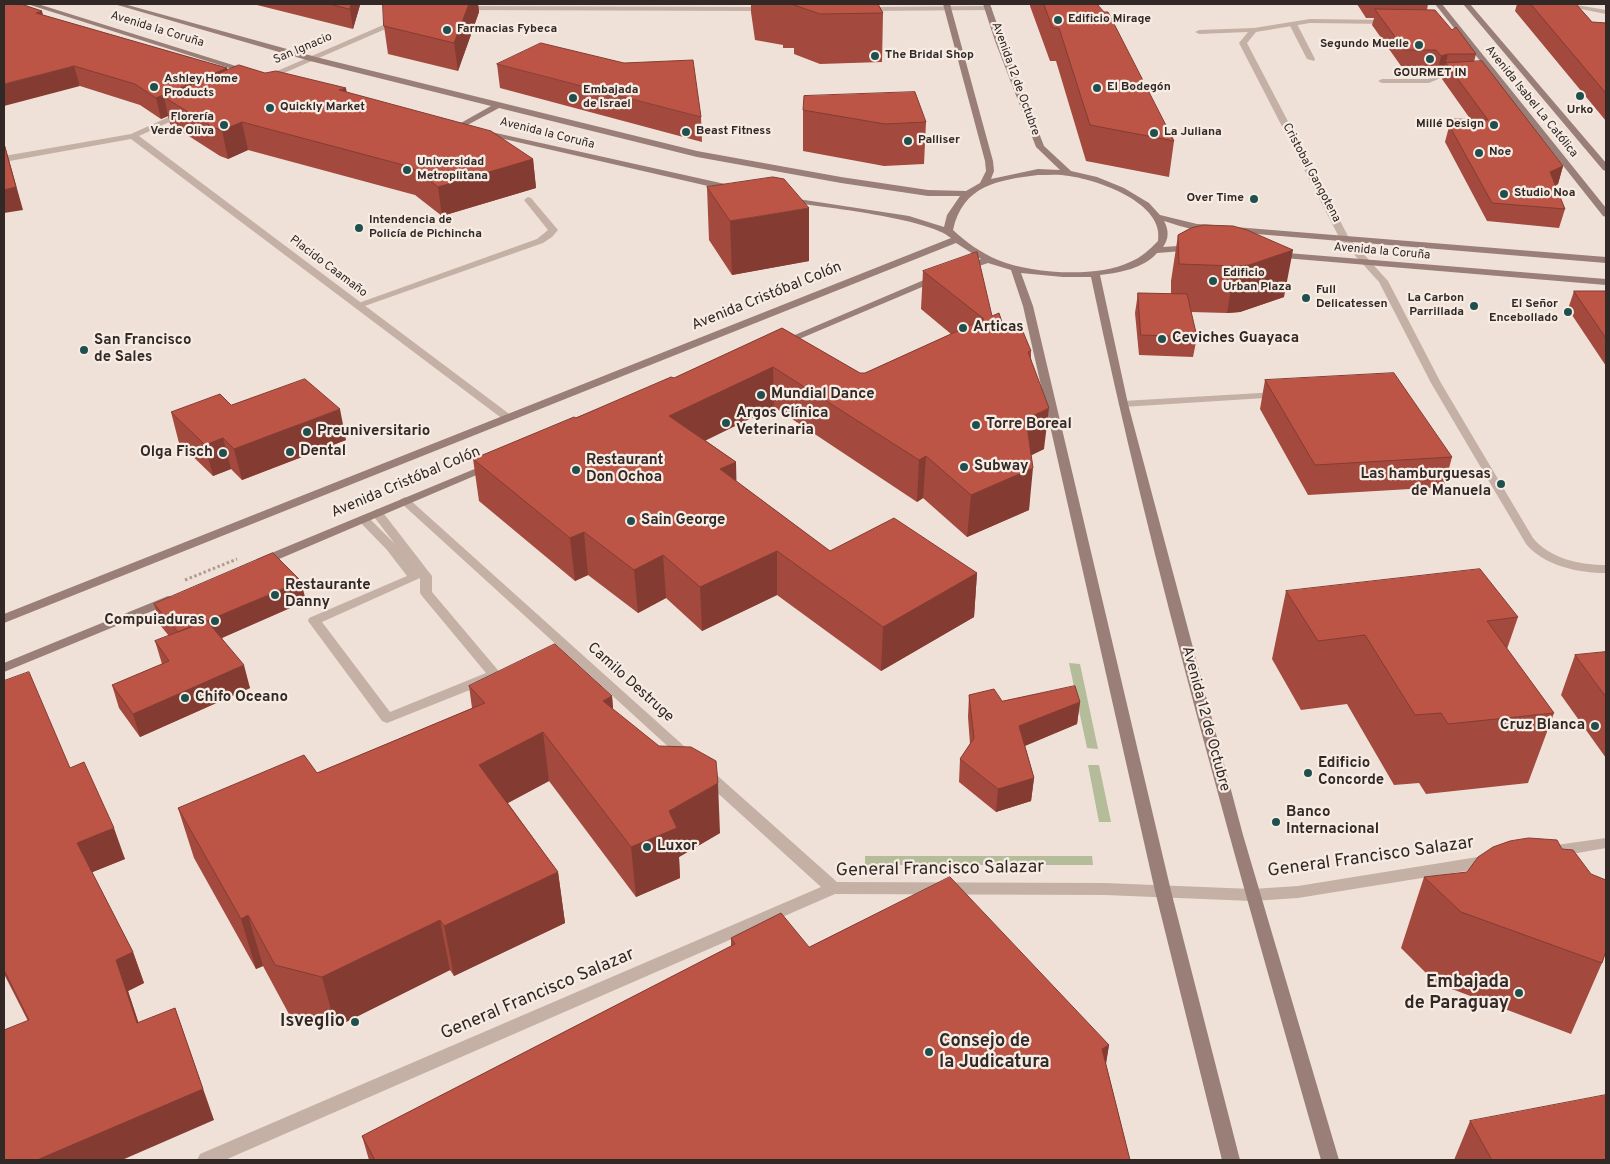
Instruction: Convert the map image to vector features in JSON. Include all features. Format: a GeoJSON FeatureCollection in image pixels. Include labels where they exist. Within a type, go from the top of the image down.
{"type":"FeatureCollection","features":[{"type":"Feature","properties":{"kind":"main road","name":"Avenida la Coruña"},"geometry":{"type":"LineString","coordinates":[[31,4],[117,32],[286,81]]}},
{"type":"Feature","properties":{"kind":"main road","name":"Avenida la Coruña"},"geometry":{"type":"LineString","coordinates":[[117,4],[313,59],[645,142],[753,165],[928,193],[968,194]]}},
{"type":"Feature","properties":{"kind":"main road","name":"Avenida Isabel La Católica"},"geometry":{"type":"LineString","coordinates":[[1438,4],[1490,74],[1606,214]]}},
{"type":"Feature","properties":{"kind":"main road","name":"Avenida Isabel La Católica"},"geometry":{"type":"LineString","coordinates":[[1466,4],[1606,168]]}},
{"type":"Feature","properties":{"kind":"main road"},"geometry":{"type":"LineString","coordinates":[[947,6],[989,161],[990,171],[984,184]]}},
{"type":"Feature","properties":{"kind":"main road","name":"Avenida 12 de Octubre"},"geometry":{"type":"LineString","coordinates":[[988,6],[999,41],[1040,147],[1068,173]]}},
{"type":"Feature","properties":{"kind":"main road"},"geometry":{"type":"LineString","coordinates":[[462,126],[498,106]]}},
{"type":"Feature","properties":{"kind":"main road","name":"Avenida la Coruña"},"geometry":{"type":"LineString","coordinates":[[453,124],[676,177],[747,191]]}},
{"type":"Feature","properties":{"kind":"main road"},"geometry":{"type":"LineString","coordinates":[[782,198],[909,220],[948,231],[970,250],[988,260],[1015,269],[1045,274],[1071,276],[1095,274],[1138,263],[1156,250],[1163,240],[1163,229],[1158,217],[1147,204],[1107,184],[1068,173],[1038,172],[1017,175],[984,184],[968,194],[956,206],[950,218],[948,231]]}},
{"type":"Feature","properties":{"kind":"main road","name":"Avenida la Coruña"},"geometry":{"type":"LineString","coordinates":[[1158,217],[1197,227],[1606,260]]}},
{"type":"Feature","properties":{"kind":"main road","name":"Avenida Cristóbal Colón"},"geometry":{"type":"LineString","coordinates":[[4,619],[957,239]]}},
{"type":"Feature","properties":{"kind":"main road"},"geometry":{"type":"LineString","coordinates":[[1156,250],[1208,249]]}},
{"type":"Feature","properties":{"kind":"main road","name":"Avenida la Coruña"},"geometry":{"type":"LineString","coordinates":[[1264,254],[1606,282]]}},
{"type":"Feature","properties":{"kind":"main road"},"geometry":{"type":"LineString","coordinates":[[766,349],[949,273],[988,260]]}},
{"type":"Feature","properties":{"kind":"main road"},"geometry":{"type":"LineString","coordinates":[[1015,269],[1028,306],[1163,891],[1231,1160]]}},
{"type":"Feature","properties":{"kind":"main road","name":"Avenida 12 de Octubre"},"geometry":{"type":"LineString","coordinates":[[1095,274],[1123,404],[1252,894],[1330,1160]]}},
{"type":"Feature","properties":{"kind":"main road","name":"Avenida Cristóbal Colón"},"geometry":{"type":"LineString","coordinates":[[253,565],[501,461]]}},
{"type":"Feature","properties":{"kind":"main road"},"geometry":{"type":"LineString","coordinates":[[4,668],[179,596]]}},
{"type":"Feature","properties":{"kind":"street"},"geometry":{"type":"LineString","coordinates":[[1560,4],[1606,12]]}},
{"type":"Feature","properties":{"kind":"street"},"geometry":{"type":"LineString","coordinates":[[858,9],[988,6]]}},
{"type":"Feature","properties":{"kind":"street"},"geometry":{"type":"LineString","coordinates":[[449,8],[778,9]]}},
{"type":"Feature","properties":{"kind":"street","name":"San Ignacio"},"geometry":{"type":"LineString","coordinates":[[256,82],[404,19]]}},
{"type":"Feature","properties":{"kind":"street"},"geometry":{"type":"LineString","coordinates":[[1199,32],[1254,30],[1310,21],[1395,22]]}},
{"type":"Feature","properties":{"kind":"street"},"geometry":{"type":"LineString","coordinates":[[1442,22],[1453,22]]}},
{"type":"Feature","properties":{"kind":"street"},"geometry":{"type":"LineString","coordinates":[[1293,24],[1312,59]]}},
{"type":"Feature","properties":{"kind":"street","name":"Cristobal Gangotena"},"geometry":{"type":"LineString","coordinates":[[1254,30],[1243,43],[1346,239],[1383,281],[1436,383],[1523,532],[1534,546],[1555,558],[1578,567],[1606,570]]}},
{"type":"Feature","properties":{"kind":"street"},"geometry":{"type":"LineString","coordinates":[[1382,80],[1429,81],[1444,74],[1471,74]]}},
{"type":"Feature","properties":{"kind":"street"},"geometry":{"type":"LineString","coordinates":[[4,159],[133,136],[192,110]]}},
{"type":"Feature","properties":{"kind":"street","name":"Placido Caamaño"},"geometry":{"type":"LineString","coordinates":[[133,136],[508,418]]}},
{"type":"Feature","properties":{"kind":"street"},"geometry":{"type":"LineString","coordinates":[[358,305],[540,241],[553,230],[528,200]]}},
{"type":"Feature","properties":{"kind":"street"},"geometry":{"type":"LineString","coordinates":[[1123,404],[1285,394]]}},
{"type":"Feature","properties":{"kind":"street","name":"Camilo Destruge"},"geometry":{"type":"LineString","coordinates":[[405,501],[833,888]]}},
{"type":"Feature","properties":{"kind":"street"},"geometry":{"type":"LineString","coordinates":[[364,519],[391,547],[414,577],[314,622],[387,718],[495,675],[426,593],[426,576],[377,513]]}},
{"type":"Feature","properties":{"kind":"street"},"geometry":{"type":"LineString","coordinates":[[1539,853],[1606,843]]}},
{"type":"Feature","properties":{"kind":"street","name":"General Francisco Salazar"},"geometry":{"type":"LineString","coordinates":[[206,1160],[833,888],[1105,889],[1252,894],[1298,892],[1500,859]]}},
{"type":"Feature","properties":{"kind":"green space"},"geometry":{"type":"Polygon","coordinates":[[[1069,663],[1080,664],[1098,749],[1087,748],[1069,663]]]}},
{"type":"Feature","properties":{"kind":"green space"},"geometry":{"type":"Polygon","coordinates":[[[1088,765],[1099,765],[1111,822],[1099,822],[1088,765]]]}},
{"type":"Feature","properties":{"kind":"green space"},"geometry":{"type":"Polygon","coordinates":[[[865,856],[1092,856],[1093,865],[865,865],[865,856]]]}},
{"type":"Feature","properties":{"kind":"building"},"geometry":{"type":"Polygon","coordinates":[[[4,4],[21,4],[42,11],[36,13],[227,68],[156,98],[135,84],[74,66],[4,84],[4,4]]]}},
{"type":"Feature","properties":{"kind":"building"},"geometry":{"type":"Polygon","coordinates":[[[330,4],[351,4],[350,9],[330,4]]]}},
{"type":"Feature","properties":{"kind":"building"},"geometry":{"type":"Polygon","coordinates":[[[383,4],[469,4],[454,43],[384,26],[383,4]]]}},
{"type":"Feature","properties":{"kind":"building"},"geometry":{"type":"Polygon","coordinates":[[[794,4],[878,4],[883,13],[820,14],[794,4]]]}},
{"type":"Feature","properties":{"kind":"building"},"geometry":{"type":"Polygon","coordinates":[[[1044,4],[1097,4],[1104,12],[1108,12],[1174,141],[1090,125],[1059,28],[1053,28],[1044,4]]]}},
{"type":"Feature","properties":{"kind":"building"},"geometry":{"type":"Polygon","coordinates":[[[1531,4],[1576,4],[1592,22],[1606,23],[1606,93],[1531,4]]]}},
{"type":"Feature","properties":{"kind":"building"},"geometry":{"type":"Polygon","coordinates":[[[1375,9],[1435,10],[1452,30],[1456,27],[1476,54],[1448,54],[1441,56],[1436,50],[1405,50],[1375,9]]]}},
{"type":"Feature","properties":{"kind":"building"},"geometry":{"type":"Polygon","coordinates":[[[541,43],[624,63],[693,60],[701,117],[497,64],[541,43]]]}},
{"type":"Feature","properties":{"kind":"building"},"geometry":{"type":"Polygon","coordinates":[[[1482,61],[1563,166],[1550,172],[1565,209],[1492,203],[1449,125],[1454,125],[1451,119],[1488,120],[1446,63],[1482,61]]]}},
{"type":"Feature","properties":{"kind":"building"},"geometry":{"type":"Polygon","coordinates":[[[239,65],[265,73],[276,71],[346,88],[339,90],[491,131],[533,159],[438,187],[411,167],[242,122],[222,130],[214,128],[164,97],[239,65]]]}},
{"type":"Feature","properties":{"kind":"building"},"geometry":{"type":"Polygon","coordinates":[[[915,92],[926,122],[885,124],[803,110],[804,96],[915,92]]]}},
{"type":"Feature","properties":{"kind":"building"},"geometry":{"type":"Polygon","coordinates":[[[4,144],[16,187],[4,190],[4,144]]]}},
{"type":"Feature","properties":{"kind":"building"},"geometry":{"type":"Polygon","coordinates":[[[773,177],[784,179],[809,208],[730,221],[707,187],[773,177]]]}},
{"type":"Feature","properties":{"kind":"building"},"geometry":{"type":"Polygon","coordinates":[[[1204,225],[1233,226],[1293,250],[1249,265],[1179,264],[1178,235],[1191,228],[1204,225]]]}},
{"type":"Feature","properties":{"kind":"building"},"geometry":{"type":"Polygon","coordinates":[[[977,252],[992,316],[999,313],[1004,328],[1019,322],[1031,351],[1028,352],[1049,408],[1026,419],[1033,468],[971,495],[926,456],[919,460],[773,367],[669,416],[736,462],[720,469],[830,551],[894,518],[977,573],[883,627],[777,551],[700,587],[663,555],[634,570],[584,532],[570,538],[473,459],[574,417],[576,418],[671,377],[674,378],[782,328],[860,373],[865,373],[984,319],[923,271],[977,252]]]}},
{"type":"Feature","properties":{"kind":"building"},"geometry":{"type":"Polygon","coordinates":[[[1574,291],[1606,291],[1606,338],[1574,291]]]}},
{"type":"Feature","properties":{"kind":"building"},"geometry":{"type":"Polygon","coordinates":[[[1138,293],[1187,294],[1197,337],[1141,335],[1138,293]]]}},
{"type":"Feature","properties":{"kind":"building"},"geometry":{"type":"Polygon","coordinates":[[[1394,373],[1452,457],[1315,465],[1265,380],[1394,373]]]}},
{"type":"Feature","properties":{"kind":"building"},"geometry":{"type":"Polygon","coordinates":[[[305,379],[340,409],[234,449],[223,438],[205,445],[171,412],[220,394],[231,405],[305,379]]]}},
{"type":"Feature","properties":{"kind":"building"},"geometry":{"type":"Polygon","coordinates":[[[273,553],[301,581],[178,632],[154,604],[273,553]]]}},
{"type":"Feature","properties":{"kind":"building"},"geometry":{"type":"Polygon","coordinates":[[[1480,569],[1518,617],[1487,621],[1554,713],[1448,724],[1441,713],[1415,715],[1365,635],[1318,641],[1286,591],[1480,569]]]}},
{"type":"Feature","properties":{"kind":"building"},"geometry":{"type":"Polygon","coordinates":[[[207,621],[244,665],[133,714],[112,685],[169,661],[155,641],[207,621]]]}},
{"type":"Feature","properties":{"kind":"building"},"geometry":{"type":"Polygon","coordinates":[[[555,644],[612,696],[603,701],[659,746],[691,747],[716,761],[718,783],[669,811],[677,828],[631,847],[543,732],[479,765],[558,872],[444,926],[440,920],[322,977],[275,965],[248,915],[241,919],[178,808],[304,755],[317,773],[485,703],[469,686],[555,644]]]}},
{"type":"Feature","properties":{"kind":"building"},"geometry":{"type":"Polygon","coordinates":[[[1606,652],[1606,697],[1575,655],[1606,652]]]}},
{"type":"Feature","properties":{"kind":"building"},"geometry":{"type":"Polygon","coordinates":[[[29,672],[70,768],[84,762],[114,828],[77,843],[133,952],[116,960],[137,1023],[175,1008],[203,1089],[37,1160],[4,1160],[4,1030],[29,1020],[4,970],[4,681],[29,672]]]}},
{"type":"Feature","properties":{"kind":"building"},"geometry":{"type":"Polygon","coordinates":[[[1075,686],[1080,702],[1019,726],[1034,778],[998,789],[960,759],[974,738],[969,695],[994,689],[1002,701],[1075,686]]]}},
{"type":"Feature","properties":{"kind":"building"},"geometry":{"type":"Polygon","coordinates":[[[1529,838],[1557,840],[1562,849],[1573,850],[1591,874],[1606,880],[1606,951],[1602,963],[1461,912],[1424,877],[1467,872],[1478,857],[1493,847],[1510,841],[1529,838]]]}},
{"type":"Feature","properties":{"kind":"building"},"geometry":{"type":"Polygon","coordinates":[[[950,877],[1109,1045],[1102,1049],[1130,1160],[375,1160],[362,1136],[735,944],[731,938],[781,913],[809,947],[950,877]]]}},
{"type":"Feature","properties":{"kind":"building"},"geometry":{"type":"Polygon","coordinates":[[[1606,1095],[1606,1160],[1492,1160],[1470,1121],[1606,1095]]]}},
{"type":"Feature","properties":{"kind":"place","name":"Edificio Mirage"},"geometry":{"type":"Point","coordinates":[1058,20]}},
{"type":"Feature","properties":{"kind":"place","name":"Farmacias Fybeca"},"geometry":{"type":"Point","coordinates":[447,30]}},
{"type":"Feature","properties":{"kind":"place","name":"Segundo Muelle"},"geometry":{"type":"Point","coordinates":[1419,45]}},
{"type":"Feature","properties":{"kind":"place","name":"The Bridal Shop"},"geometry":{"type":"Point","coordinates":[875,56]}},
{"type":"Feature","properties":{"kind":"place","name":"GOURMET IN"},"geometry":{"type":"Point","coordinates":[1430,59]}},
{"type":"Feature","properties":{"kind":"place","name":"Ashley Home Products"},"geometry":{"type":"Point","coordinates":[154,87]}},
{"type":"Feature","properties":{"kind":"place","name":"El Bodegón"},"geometry":{"type":"Point","coordinates":[1097,88]}},
{"type":"Feature","properties":{"kind":"place","name":"Urko"},"geometry":{"type":"Point","coordinates":[1580,96]}},
{"type":"Feature","properties":{"kind":"place","name":"Embajada de Israel"},"geometry":{"type":"Point","coordinates":[573,98]}},
{"type":"Feature","properties":{"kind":"place","name":"Quickly Market"},"geometry":{"type":"Point","coordinates":[270,108]}},
{"type":"Feature","properties":{"kind":"place","name":"Florería Verde Oliva"},"geometry":{"type":"Point","coordinates":[224,125]}},
{"type":"Feature","properties":{"kind":"place","name":"Millé Design"},"geometry":{"type":"Point","coordinates":[1494,125]}},
{"type":"Feature","properties":{"kind":"place","name":"Beast Fitness"},"geometry":{"type":"Point","coordinates":[686,132]}},
{"type":"Feature","properties":{"kind":"place","name":"La Juliana"},"geometry":{"type":"Point","coordinates":[1154,133]}},
{"type":"Feature","properties":{"kind":"place","name":"Palliser"},"geometry":{"type":"Point","coordinates":[908,141]}},
{"type":"Feature","properties":{"kind":"place","name":"Noe"},"geometry":{"type":"Point","coordinates":[1479,153]}},
{"type":"Feature","properties":{"kind":"place","name":"Universidad Metroplitana"},"geometry":{"type":"Point","coordinates":[407,170]}},
{"type":"Feature","properties":{"kind":"place","name":"Studio Noa"},"geometry":{"type":"Point","coordinates":[1504,194]}},
{"type":"Feature","properties":{"kind":"place","name":"Over Time"},"geometry":{"type":"Point","coordinates":[1254,199]}},
{"type":"Feature","properties":{"kind":"place","name":"Intendencia de Policía de Pichincha"},"geometry":{"type":"Point","coordinates":[359,228]}},
{"type":"Feature","properties":{"kind":"place","name":"Edificio Urban Plaza"},"geometry":{"type":"Point","coordinates":[1213,281]}},
{"type":"Feature","properties":{"kind":"place","name":"Full Delicatessen"},"geometry":{"type":"Point","coordinates":[1306,298]}},
{"type":"Feature","properties":{"kind":"place","name":"La Carbon Parrillada"},"geometry":{"type":"Point","coordinates":[1474,306]}},
{"type":"Feature","properties":{"kind":"place","name":"El Señor Encebollado"},"geometry":{"type":"Point","coordinates":[1568,312]}},
{"type":"Feature","properties":{"kind":"place","name":"Articas"},"geometry":{"type":"Point","coordinates":[963,328]}},
{"type":"Feature","properties":{"kind":"place","name":"Ceviches Guayaca"},"geometry":{"type":"Point","coordinates":[1162,339]}},
{"type":"Feature","properties":{"kind":"place","name":"San Francisco de Sales"},"geometry":{"type":"Point","coordinates":[84,350]}},
{"type":"Feature","properties":{"kind":"place","name":"Mundial Dance"},"geometry":{"type":"Point","coordinates":[761,395]}},
{"type":"Feature","properties":{"kind":"place","name":"Argos Clínica Veterinaria"},"geometry":{"type":"Point","coordinates":[726,423]}},
{"type":"Feature","properties":{"kind":"place","name":"Torre Boreal"},"geometry":{"type":"Point","coordinates":[976,425]}},
{"type":"Feature","properties":{"kind":"place","name":"Preuniversitario"},"geometry":{"type":"Point","coordinates":[307,432]}},
{"type":"Feature","properties":{"kind":"place","name":"Dental"},"geometry":{"type":"Point","coordinates":[290,452]}},
{"type":"Feature","properties":{"kind":"place","name":"Olga Fisch"},"geometry":{"type":"Point","coordinates":[223,453]}},
{"type":"Feature","properties":{"kind":"place","name":"Subway"},"geometry":{"type":"Point","coordinates":[964,467]}},
{"type":"Feature","properties":{"kind":"place","name":"Restaurant Don Ochoa"},"geometry":{"type":"Point","coordinates":[576,470]}},
{"type":"Feature","properties":{"kind":"place","name":"Las hamburguesas de Manuela"},"geometry":{"type":"Point","coordinates":[1501,484]}},
{"type":"Feature","properties":{"kind":"place","name":"Sain George"},"geometry":{"type":"Point","coordinates":[631,521]}},
{"type":"Feature","properties":{"kind":"place","name":"Restaurante Danny"},"geometry":{"type":"Point","coordinates":[275,595]}},
{"type":"Feature","properties":{"kind":"place","name":"Compuiaduras"},"geometry":{"type":"Point","coordinates":[215,621]}},
{"type":"Feature","properties":{"kind":"place","name":"Chifo Oceano"},"geometry":{"type":"Point","coordinates":[185,698]}},
{"type":"Feature","properties":{"kind":"place","name":"Cruz Blanca"},"geometry":{"type":"Point","coordinates":[1595,726]}},
{"type":"Feature","properties":{"kind":"place","name":"Edificio Concorde"},"geometry":{"type":"Point","coordinates":[1308,773]}},
{"type":"Feature","properties":{"kind":"place","name":"Banco Internacional"},"geometry":{"type":"Point","coordinates":[1276,822]}},
{"type":"Feature","properties":{"kind":"place","name":"Luxor"},"geometry":{"type":"Point","coordinates":[647,847]}},
{"type":"Feature","properties":{"kind":"place","name":"Embajada de Paraguay"},"geometry":{"type":"Point","coordinates":[1519,993]}},
{"type":"Feature","properties":{"kind":"place","name":"Isveglio"},"geometry":{"type":"Point","coordinates":[355,1022]}},
{"type":"Feature","properties":{"kind":"place","name":"Consejo de la Judicatura"},"geometry":{"type":"Point","coordinates":[929,1052]}}]}
